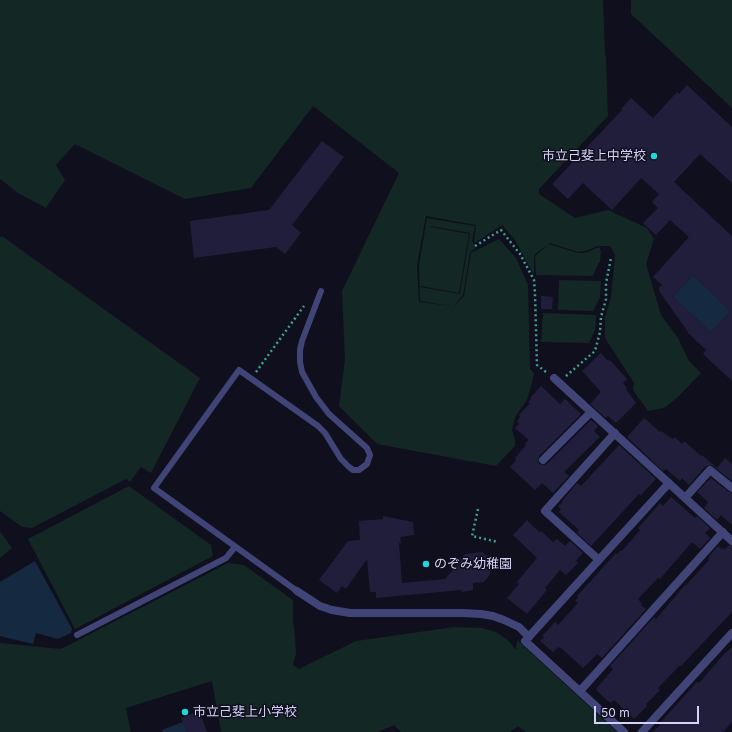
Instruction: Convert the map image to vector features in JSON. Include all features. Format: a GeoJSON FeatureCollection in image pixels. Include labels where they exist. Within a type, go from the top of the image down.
{"type":"FeatureCollection","features":[{"type":"Feature","properties":{"kind":"street"},"geometry":{"type":"LineString","coordinates":[[557,381],[732,541]]}},
{"type":"Feature","properties":{"kind":"street"},"geometry":{"type":"LineString","coordinates":[[543,460],[591,412]]}},
{"type":"Feature","properties":{"kind":"street"},"geometry":{"type":"LineString","coordinates":[[599,560],[545,511],[615,433]]}},
{"type":"Feature","properties":{"kind":"street"},"geometry":{"type":"LineString","coordinates":[[685,498],[710,470],[732,488]]}},
{"type":"Feature","properties":{"kind":"street"},"geometry":{"type":"LineString","coordinates":[[624,732],[525,641],[669,483]]}},
{"type":"Feature","properties":{"kind":"street"},"geometry":{"type":"LineString","coordinates":[[580,691],[723,532]]}},
{"type":"Feature","properties":{"kind":"street"},"geometry":{"type":"LineString","coordinates":[[297,592],[320,606],[350,613],[463,613],[493,616],[519,627],[529,637]]}},
{"type":"Feature","properties":{"kind":"street"},"geometry":{"type":"LineString","coordinates":[[642,732],[732,633]]}},
{"type":"Feature","properties":{"kind":"lane"},"geometry":{"type":"LineString","coordinates":[[297,592],[154,488],[239,370],[318,426],[342,460],[353,470],[359,470],[367,464],[370,455],[367,448],[329,414],[316,397],[302,372],[300,350],[321,291]]}},
{"type":"Feature","properties":{"kind":"lane"},"geometry":{"type":"LineString","coordinates":[[77,635],[226,558],[235,547]]}},
{"type":"Feature","properties":{"kind":"path"},"geometry":{"type":"LineString","coordinates":[[475,246],[501,230],[520,254],[534,280],[537,365]]}},
{"type":"Feature","properties":{"kind":"path"},"geometry":{"type":"LineString","coordinates":[[557,381],[568,374],[595,351],[606,299],[606,283],[611,258]]}},
{"type":"Feature","properties":{"kind":"path"},"geometry":{"type":"LineString","coordinates":[[255,372],[299,312]]}},
{"type":"Feature","properties":{"kind":"path"},"geometry":{"type":"LineString","coordinates":[[478,509],[472,536],[498,542]]}},
{"type":"Feature","properties":{"kind":"green space"},"geometry":{"type":"Polygon","coordinates":[[[0,0],[603,0],[608,116],[539,189],[539,194],[575,218],[608,210],[647,228],[654,239],[646,264],[661,315],[678,338],[689,361],[701,373],[678,397],[664,408],[648,411],[633,390],[634,383],[605,338],[605,317],[611,297],[615,255],[610,246],[598,246],[578,252],[550,243],[534,255],[534,275],[515,240],[502,225],[475,243],[476,225],[426,216],[417,265],[419,302],[451,306],[420,301],[419,265],[427,218],[475,226],[472,241],[476,247],[470,253],[463,295],[453,307],[464,296],[471,253],[499,239],[516,258],[528,285],[530,369],[534,373],[532,383],[527,400],[514,421],[512,430],[515,446],[496,466],[377,444],[339,406],[345,360],[342,291],[399,173],[313,106],[251,188],[185,199],[75,144],[56,165],[65,180],[46,208],[18,193],[0,179],[0,0]],[[431,226],[469,234],[459,293],[420,287],[460,294],[470,233],[431,226]]]}},
{"type":"Feature","properties":{"kind":"green space"},"geometry":{"type":"Polygon","coordinates":[[[631,0],[732,0],[732,108],[631,14],[631,0]]]}},
{"type":"Feature","properties":{"kind":"green space"},"geometry":{"type":"Polygon","coordinates":[[[2,236],[200,378],[151,473],[141,467],[130,482],[126,479],[32,528],[22,527],[0,511],[0,237],[2,236]]]}},
{"type":"Feature","properties":{"kind":"green space"},"geometry":{"type":"Polygon","coordinates":[[[549,244],[577,253],[585,253],[599,247],[601,251],[600,262],[593,276],[536,275],[535,256],[549,244]]]}},
{"type":"Feature","properties":{"kind":"green space"},"geometry":{"type":"Polygon","coordinates":[[[559,280],[601,281],[600,298],[593,311],[558,310],[559,280]]]}},
{"type":"Feature","properties":{"kind":"green space"},"geometry":{"type":"Polygon","coordinates":[[[543,313],[596,315],[595,332],[589,343],[541,342],[543,313]]]}},
{"type":"Feature","properties":{"kind":"green space"},"geometry":{"type":"Polygon","coordinates":[[[129,486],[211,545],[213,556],[75,629],[28,539],[129,486]]]}},
{"type":"Feature","properties":{"kind":"green space"},"geometry":{"type":"Polygon","coordinates":[[[0,531],[12,548],[0,558],[0,531]]]}},
{"type":"Feature","properties":{"kind":"green space"},"geometry":{"type":"Polygon","coordinates":[[[228,563],[244,565],[293,600],[296,654],[293,665],[299,669],[356,641],[454,627],[482,628],[496,632],[508,640],[516,650],[517,640],[617,732],[526,732],[518,726],[510,732],[401,732],[394,725],[378,732],[221,732],[212,681],[126,708],[131,732],[0,732],[0,643],[61,649],[228,563]]]}},
{"type":"Feature","properties":{"kind":"water"},"geometry":{"type":"Polygon","coordinates":[[[693,275],[731,311],[711,332],[673,297],[693,275]]]}},
{"type":"Feature","properties":{"kind":"water"},"geometry":{"type":"Polygon","coordinates":[[[35,561],[72,629],[71,633],[58,639],[36,633],[33,644],[0,636],[0,582],[35,561]]]}},
{"type":"Feature","properties":{"kind":"water"},"geometry":{"type":"Polygon","coordinates":[[[183,722],[187,732],[163,732],[162,730],[183,722]]]}},
{"type":"Feature","properties":{"kind":"building"},"geometry":{"type":"Polygon","coordinates":[[[687,85],[732,127],[732,183],[700,154],[674,182],[732,236],[732,381],[703,354],[706,350],[688,333],[659,291],[659,288],[662,285],[653,277],[689,237],[670,220],[656,235],[643,223],[658,208],[652,202],[659,194],[641,178],[612,210],[583,183],[568,199],[552,184],[622,110],[621,109],[631,98],[653,118],[677,92],[679,94],[687,85]],[[693,275],[673,297],[711,332],[731,311],[693,275]]]}},
{"type":"Feature","properties":{"kind":"building"},"geometry":{"type":"Polygon","coordinates":[[[322,141],[344,157],[292,225],[301,233],[285,254],[276,247],[194,258],[190,221],[269,210],[322,141]]]}},
{"type":"Feature","properties":{"kind":"building"},"geometry":{"type":"Polygon","coordinates":[[[541,296],[553,297],[552,309],[541,309],[541,296]]]}},
{"type":"Feature","properties":{"kind":"building"},"geometry":{"type":"Polygon","coordinates":[[[601,353],[608,361],[610,360],[627,379],[623,383],[636,403],[616,423],[608,416],[606,418],[590,404],[601,392],[582,371],[601,353]]]}},
{"type":"Feature","properties":{"kind":"building"},"geometry":{"type":"Polygon","coordinates":[[[541,386],[560,404],[565,399],[581,414],[539,456],[539,464],[547,464],[591,420],[598,426],[594,431],[600,437],[564,472],[569,476],[553,493],[542,483],[535,490],[510,467],[516,460],[515,458],[526,445],[525,443],[529,440],[515,428],[519,424],[517,421],[520,417],[519,415],[530,403],[528,402],[531,399],[530,398],[541,386]]]}},
{"type":"Feature","properties":{"kind":"building"},"geometry":{"type":"Polygon","coordinates":[[[644,418],[660,432],[661,431],[673,439],[675,437],[682,444],[684,441],[717,468],[725,458],[732,464],[732,481],[711,465],[706,466],[689,485],[682,478],[680,481],[666,469],[663,471],[627,437],[644,418]]]}},
{"type":"Feature","properties":{"kind":"building"},"geometry":{"type":"Polygon","coordinates":[[[619,445],[656,479],[641,495],[639,494],[591,546],[577,533],[579,530],[559,512],[561,509],[558,506],[563,502],[562,501],[577,483],[581,486],[619,445]]]}},
{"type":"Feature","properties":{"kind":"building"},"geometry":{"type":"Polygon","coordinates":[[[711,478],[732,493],[732,525],[721,515],[717,520],[704,508],[708,502],[697,492],[711,478]]]}},
{"type":"Feature","properties":{"kind":"building"},"geometry":{"type":"Polygon","coordinates":[[[671,497],[695,518],[697,516],[710,528],[705,533],[710,538],[700,549],[692,542],[660,579],[658,578],[638,599],[642,604],[641,605],[646,609],[602,658],[597,654],[583,668],[560,647],[553,652],[540,641],[544,637],[542,636],[555,622],[558,625],[578,603],[575,600],[578,598],[577,596],[616,553],[617,554],[621,550],[622,551],[640,530],[638,528],[660,503],[663,506],[671,497]]]}},
{"type":"Feature","properties":{"kind":"building"},"geometry":{"type":"Polygon","coordinates":[[[383,516],[413,522],[414,535],[400,537],[401,543],[399,543],[402,583],[445,579],[465,554],[482,552],[489,558],[490,575],[484,582],[473,583],[473,590],[376,598],[376,592],[370,592],[367,559],[346,589],[342,586],[337,593],[319,580],[348,541],[360,540],[359,521],[383,519],[383,516]]]}},
{"type":"Feature","properties":{"kind":"building"},"geometry":{"type":"Polygon","coordinates":[[[527,520],[540,533],[541,531],[553,542],[557,539],[565,546],[570,541],[583,553],[576,561],[578,563],[566,575],[560,570],[545,588],[547,590],[527,614],[507,598],[519,584],[517,582],[537,558],[513,535],[527,520]]]}},
{"type":"Feature","properties":{"kind":"building"},"geometry":{"type":"Polygon","coordinates":[[[729,545],[732,546],[732,612],[658,688],[660,690],[634,719],[614,700],[611,703],[609,702],[596,689],[613,669],[610,666],[654,617],[656,619],[709,560],[709,556],[718,546],[725,549],[729,545]]]}},
{"type":"Feature","properties":{"kind":"building"},"geometry":{"type":"Polygon","coordinates":[[[732,647],[732,722],[723,732],[653,732],[697,682],[699,683],[732,647]]]}},
{"type":"Feature","properties":{"kind":"building"},"geometry":{"type":"Polygon","coordinates":[[[199,711],[207,732],[187,732],[181,718],[199,711]]]}},
{"type":"Feature","properties":{"kind":"place","name":"市立己斐上中学校"},"geometry":{"type":"Point","coordinates":[654,156]}},
{"type":"Feature","properties":{"kind":"place","name":"のぞみ幼稚園"},"geometry":{"type":"Point","coordinates":[426,564]}},
{"type":"Feature","properties":{"kind":"place","name":"市立己斐上小学校"},"geometry":{"type":"Point","coordinates":[185,712]}}]}
